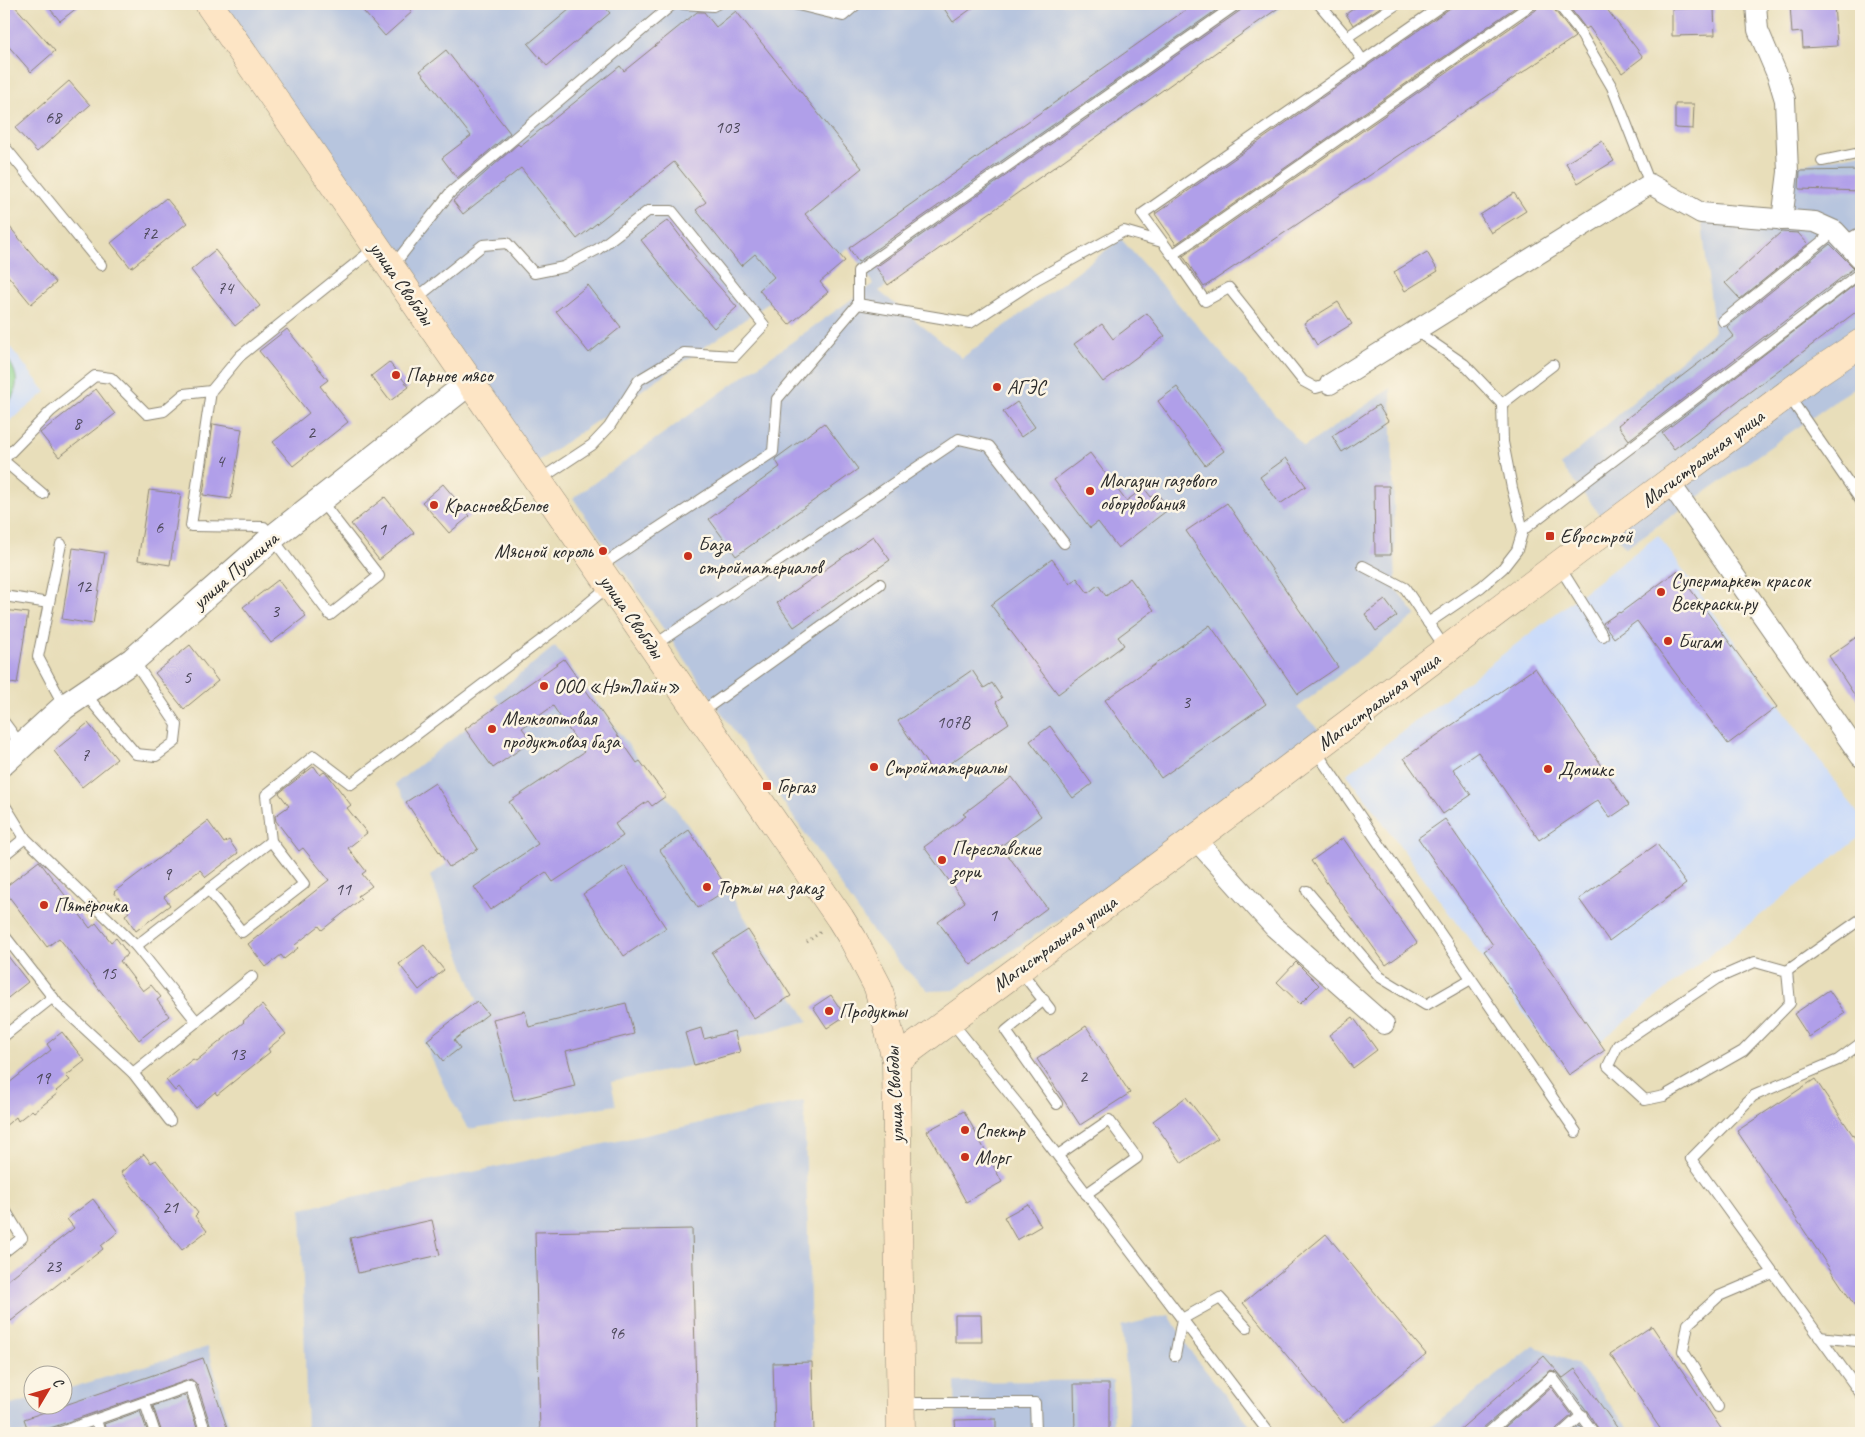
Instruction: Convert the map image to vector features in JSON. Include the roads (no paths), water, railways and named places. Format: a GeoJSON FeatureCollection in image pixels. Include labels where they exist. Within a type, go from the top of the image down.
{"type":"FeatureCollection","features":[{"type":"Feature","properties":{"kind":"main road","name":"улица Свободы"},"geometry":{"type":"LineString","coordinates":[[209,4],[853,938],[878,988],[896,1060],[901,1433]]}},
{"type":"Feature","properties":{"kind":"main road","name":"Магистральная улица"},"geometry":{"type":"LineString","coordinates":[[896,1060],[1195,839],[1558,565],[1861,343]]}},
{"type":"Feature","properties":{"kind":"street"},"geometry":{"type":"LineString","coordinates":[[1756,4],[1758,30],[1778,77],[1785,100],[1788,172],[1782,220]]}},
{"type":"Feature","properties":{"kind":"street"},"geometry":{"type":"LineString","coordinates":[[1330,384],[1650,184],[1701,214],[1815,222],[1847,234],[1861,258]]}},
{"type":"Feature","properties":{"kind":"street","name":"улица Пушкина"},"geometry":{"type":"LineString","coordinates":[[13,754],[64,707],[133,660],[272,538],[470,382]]}},
{"type":"Feature","properties":{"kind":"street"},"geometry":{"type":"LineString","coordinates":[[1670,482],[1861,757]]}},
{"type":"Feature","properties":{"kind":"street"},"geometry":{"type":"LineString","coordinates":[[1195,839],[1274,927],[1384,1024]]}},
{"type":"Feature","properties":{"kind":"lane"},"geometry":{"type":"LineString","coordinates":[[320,499],[379,576],[330,615],[264,527],[191,526],[211,391],[240,356],[384,257],[450,193],[672,4]]}},
{"type":"Feature","properties":{"kind":"lane"},"geometry":{"type":"LineString","coordinates":[[683,4],[713,6],[717,4]]}},
{"type":"Feature","properties":{"kind":"lane"},"geometry":{"type":"LineString","coordinates":[[794,4],[843,16],[857,4]]}},
{"type":"Feature","properties":{"kind":"lane"},"geometry":{"type":"LineString","coordinates":[[209,890],[242,932],[304,884],[272,841],[266,795],[314,756],[351,784],[568,620],[604,576],[773,452],[777,399],[858,304],[858,270],[1237,4]]}},
{"type":"Feature","properties":{"kind":"lane"},"geometry":{"type":"LineString","coordinates":[[1319,4],[1347,37],[1363,60]]}},
{"type":"Feature","properties":{"kind":"lane"},"geometry":{"type":"LineString","coordinates":[[1347,37],[1397,4]]}},
{"type":"Feature","properties":{"kind":"lane"},"geometry":{"type":"LineString","coordinates":[[1330,384],[1316,388],[1303,381],[1229,288],[1206,301],[1142,214],[1442,4]]}},
{"type":"Feature","properties":{"kind":"lane"},"geometry":{"type":"LineString","coordinates":[[1173,255],[1532,4]]}},
{"type":"Feature","properties":{"kind":"lane"},"geometry":{"type":"LineString","coordinates":[[1558,4],[1578,29],[1612,87],[1650,184]]}},
{"type":"Feature","properties":{"kind":"lane"},"geometry":{"type":"LineString","coordinates":[[4,146],[101,265]]}},
{"type":"Feature","properties":{"kind":"lane"},"geometry":{"type":"LineString","coordinates":[[1822,161],[1861,153]]}},
{"type":"Feature","properties":{"kind":"lane"},"geometry":{"type":"LineString","coordinates":[[414,300],[483,245],[507,243],[534,273],[564,267],[598,249],[648,210],[672,212],[764,325],[735,356],[684,353],[639,380],[609,426],[592,445],[538,481]]}},
{"type":"Feature","properties":{"kind":"lane"},"geometry":{"type":"LineString","coordinates":[[858,304],[970,323],[1037,279],[1124,230],[1162,242]]}},
{"type":"Feature","properties":{"kind":"lane"},"geometry":{"type":"LineString","coordinates":[[1723,321],[1847,234]]}},
{"type":"Feature","properties":{"kind":"lane"},"geometry":{"type":"LineString","coordinates":[[1523,530],[1759,352],[1861,272]]}},
{"type":"Feature","properties":{"kind":"lane"},"geometry":{"type":"LineString","coordinates":[[1416,331],[1464,364],[1502,404],[1503,442],[1523,530],[1517,550],[1503,568],[1481,587],[1428,624]]}},
{"type":"Feature","properties":{"kind":"lane"},"geometry":{"type":"LineString","coordinates":[[1502,404],[1553,365]]}},
{"type":"Feature","properties":{"kind":"lane"},"geometry":{"type":"LineString","coordinates":[[43,494],[4,460],[52,411],[95,376],[111,378],[148,414],[164,410],[184,394],[211,391]]}},
{"type":"Feature","properties":{"kind":"lane"},"geometry":{"type":"LineString","coordinates":[[1788,395],[1861,501]]}},
{"type":"Feature","properties":{"kind":"lane"},"geometry":{"type":"LineString","coordinates":[[652,647],[959,439],[989,446],[1064,543]]}},
{"type":"Feature","properties":{"kind":"lane"},"geometry":{"type":"LineString","coordinates":[[62,544],[38,657],[64,707]]}},
{"type":"Feature","properties":{"kind":"lane"},"geometry":{"type":"LineString","coordinates":[[1558,565],[1604,636]]}},
{"type":"Feature","properties":{"kind":"lane"},"geometry":{"type":"LineString","coordinates":[[1363,566],[1405,588],[1446,650]]}},
{"type":"Feature","properties":{"kind":"lane"},"geometry":{"type":"LineString","coordinates":[[699,714],[880,584]]}},
{"type":"Feature","properties":{"kind":"lane"},"geometry":{"type":"LineString","coordinates":[[4,596],[49,603]]}},
{"type":"Feature","properties":{"kind":"lane"},"geometry":{"type":"LineString","coordinates":[[85,694],[136,754],[156,756],[175,742],[177,725],[133,660]]}},
{"type":"Feature","properties":{"kind":"lane"},"geometry":{"type":"LineString","coordinates":[[4,722],[13,754]]}},
{"type":"Feature","properties":{"kind":"lane"},"geometry":{"type":"LineString","coordinates":[[1314,749],[1576,1132]]}},
{"type":"Feature","properties":{"kind":"lane"},"geometry":{"type":"LineString","coordinates":[[4,804],[25,838],[136,946],[197,1022]]}},
{"type":"Feature","properties":{"kind":"lane"},"geometry":{"type":"LineString","coordinates":[[4,855],[25,838]]}},
{"type":"Feature","properties":{"kind":"lane"},"geometry":{"type":"LineString","coordinates":[[136,946],[272,841]]}},
{"type":"Feature","properties":{"kind":"lane"},"geometry":{"type":"LineString","coordinates":[[1307,891],[1380,977],[1426,1005],[1471,978]]}},
{"type":"Feature","properties":{"kind":"lane"},"geometry":{"type":"LineString","coordinates":[[1786,971],[1861,919]]}},
{"type":"Feature","properties":{"kind":"lane"},"geometry":{"type":"LineString","coordinates":[[4,935],[53,997],[133,1073],[170,1121]]}},
{"type":"Feature","properties":{"kind":"lane"},"geometry":{"type":"LineString","coordinates":[[1755,962],[1786,971],[1790,1003],[1743,1051],[1664,1096],[1645,1100],[1608,1066],[1618,1045],[1716,979],[1755,962]]}},
{"type":"Feature","properties":{"kind":"lane"},"geometry":{"type":"LineString","coordinates":[[1020,969],[1047,1005],[1006,1031],[1057,1104]]}},
{"type":"Feature","properties":{"kind":"lane"},"geometry":{"type":"LineString","coordinates":[[133,1073],[252,977]]}},
{"type":"Feature","properties":{"kind":"lane"},"geometry":{"type":"LineString","coordinates":[[4,1036],[53,997]]}},
{"type":"Feature","properties":{"kind":"lane"},"geometry":{"type":"LineString","coordinates":[[950,1020],[1058,1156],[1269,1433]]}},
{"type":"Feature","properties":{"kind":"lane"},"geometry":{"type":"LineString","coordinates":[[1861,1043],[1838,1060],[1752,1096],[1691,1159],[1861,1394]]}},
{"type":"Feature","properties":{"kind":"lane"},"geometry":{"type":"LineString","coordinates":[[1058,1156],[1109,1120],[1126,1143],[1137,1158],[1086,1194]]}},
{"type":"Feature","properties":{"kind":"lane"},"geometry":{"type":"LineString","coordinates":[[4,1208],[22,1238],[4,1252]]}},
{"type":"Feature","properties":{"kind":"lane"},"geometry":{"type":"LineString","coordinates":[[1718,1408],[1682,1351],[1688,1324],[1719,1296],[1773,1274]]}},
{"type":"Feature","properties":{"kind":"lane"},"geometry":{"type":"LineString","coordinates":[[1182,1319],[1220,1298],[1247,1328]]}},
{"type":"Feature","properties":{"kind":"lane"},"geometry":{"type":"LineString","coordinates":[[1176,1356],[1182,1319]]}},
{"type":"Feature","properties":{"kind":"lane"},"geometry":{"type":"LineString","coordinates":[[1820,1337],[1856,1341],[1861,1338]]}},
{"type":"Feature","properties":{"kind":"lane"},"geometry":{"type":"LineString","coordinates":[[1488,1433],[1552,1377],[1594,1433]]}},
{"type":"Feature","properties":{"kind":"lane"},"geometry":{"type":"LineString","coordinates":[[58,1433],[190,1386],[206,1433]]}},
{"type":"Feature","properties":{"kind":"lane"},"geometry":{"type":"LineString","coordinates":[[145,1402],[155,1433]]}},
{"type":"Feature","properties":{"kind":"lane"},"geometry":{"type":"LineString","coordinates":[[900,1403],[1035,1403],[1036,1433]]}},
{"type":"Feature","properties":{"kind":"lane"},"geometry":{"type":"LineString","coordinates":[[1562,1433],[1582,1415]]}},
{"type":"Feature","properties":{"kind":"lane"},"geometry":{"type":"LineString","coordinates":[[96,1420],[100,1433]]}},
{"type":"Feature","properties":{"kind":"place","name":"Парное мясо"},"geometry":{"type":"Point","coordinates":[396,375]}},
{"type":"Feature","properties":{"kind":"place","name":"АГЭС"},"geometry":{"type":"Point","coordinates":[997,387]}},
{"type":"Feature","properties":{"kind":"place","name":"Магазин газового оборудования"},"geometry":{"type":"Point","coordinates":[1090,491]}},
{"type":"Feature","properties":{"kind":"place","name":"Красное&Белое"},"geometry":{"type":"Point","coordinates":[434,505]}},
{"type":"Feature","properties":{"kind":"place","name":"Еврострой"},"geometry":{"type":"Point","coordinates":[1550,536]}},
{"type":"Feature","properties":{"kind":"place","name":"Мясной король"},"geometry":{"type":"Point","coordinates":[603,551]}},
{"type":"Feature","properties":{"kind":"place","name":"База стройматериалов"},"geometry":{"type":"Point","coordinates":[688,556]}},
{"type":"Feature","properties":{"kind":"place","name":"Супермаркет красок Всекраски.ру"},"geometry":{"type":"Point","coordinates":[1661,592]}},
{"type":"Feature","properties":{"kind":"place","name":"Бигам"},"geometry":{"type":"Point","coordinates":[1668,641]}},
{"type":"Feature","properties":{"kind":"place","name":"ООО «НэтЛайн»"},"geometry":{"type":"Point","coordinates":[544,686]}},
{"type":"Feature","properties":{"kind":"place","name":"Мелкооптовая продуктовая база"},"geometry":{"type":"Point","coordinates":[492,729]}},
{"type":"Feature","properties":{"kind":"place","name":"Стройматериалы"},"geometry":{"type":"Point","coordinates":[874,767]}},
{"type":"Feature","properties":{"kind":"place","name":"Домикс"},"geometry":{"type":"Point","coordinates":[1548,769]}},
{"type":"Feature","properties":{"kind":"place","name":"Горгаз"},"geometry":{"type":"Point","coordinates":[767,786]}},
{"type":"Feature","properties":{"kind":"place","name":"Переславские зори"},"geometry":{"type":"Point","coordinates":[942,860]}},
{"type":"Feature","properties":{"kind":"place","name":"Торты на заказ"},"geometry":{"type":"Point","coordinates":[707,887]}},
{"type":"Feature","properties":{"kind":"place","name":"Пятёрочка"},"geometry":{"type":"Point","coordinates":[44,905]}},
{"type":"Feature","properties":{"kind":"place","name":"Продукты"},"geometry":{"type":"Point","coordinates":[829,1011]}},
{"type":"Feature","properties":{"kind":"place","name":"Спектр"},"geometry":{"type":"Point","coordinates":[965,1130]}},
{"type":"Feature","properties":{"kind":"place","name":"Морг"},"geometry":{"type":"Point","coordinates":[965,1157]}}]}
